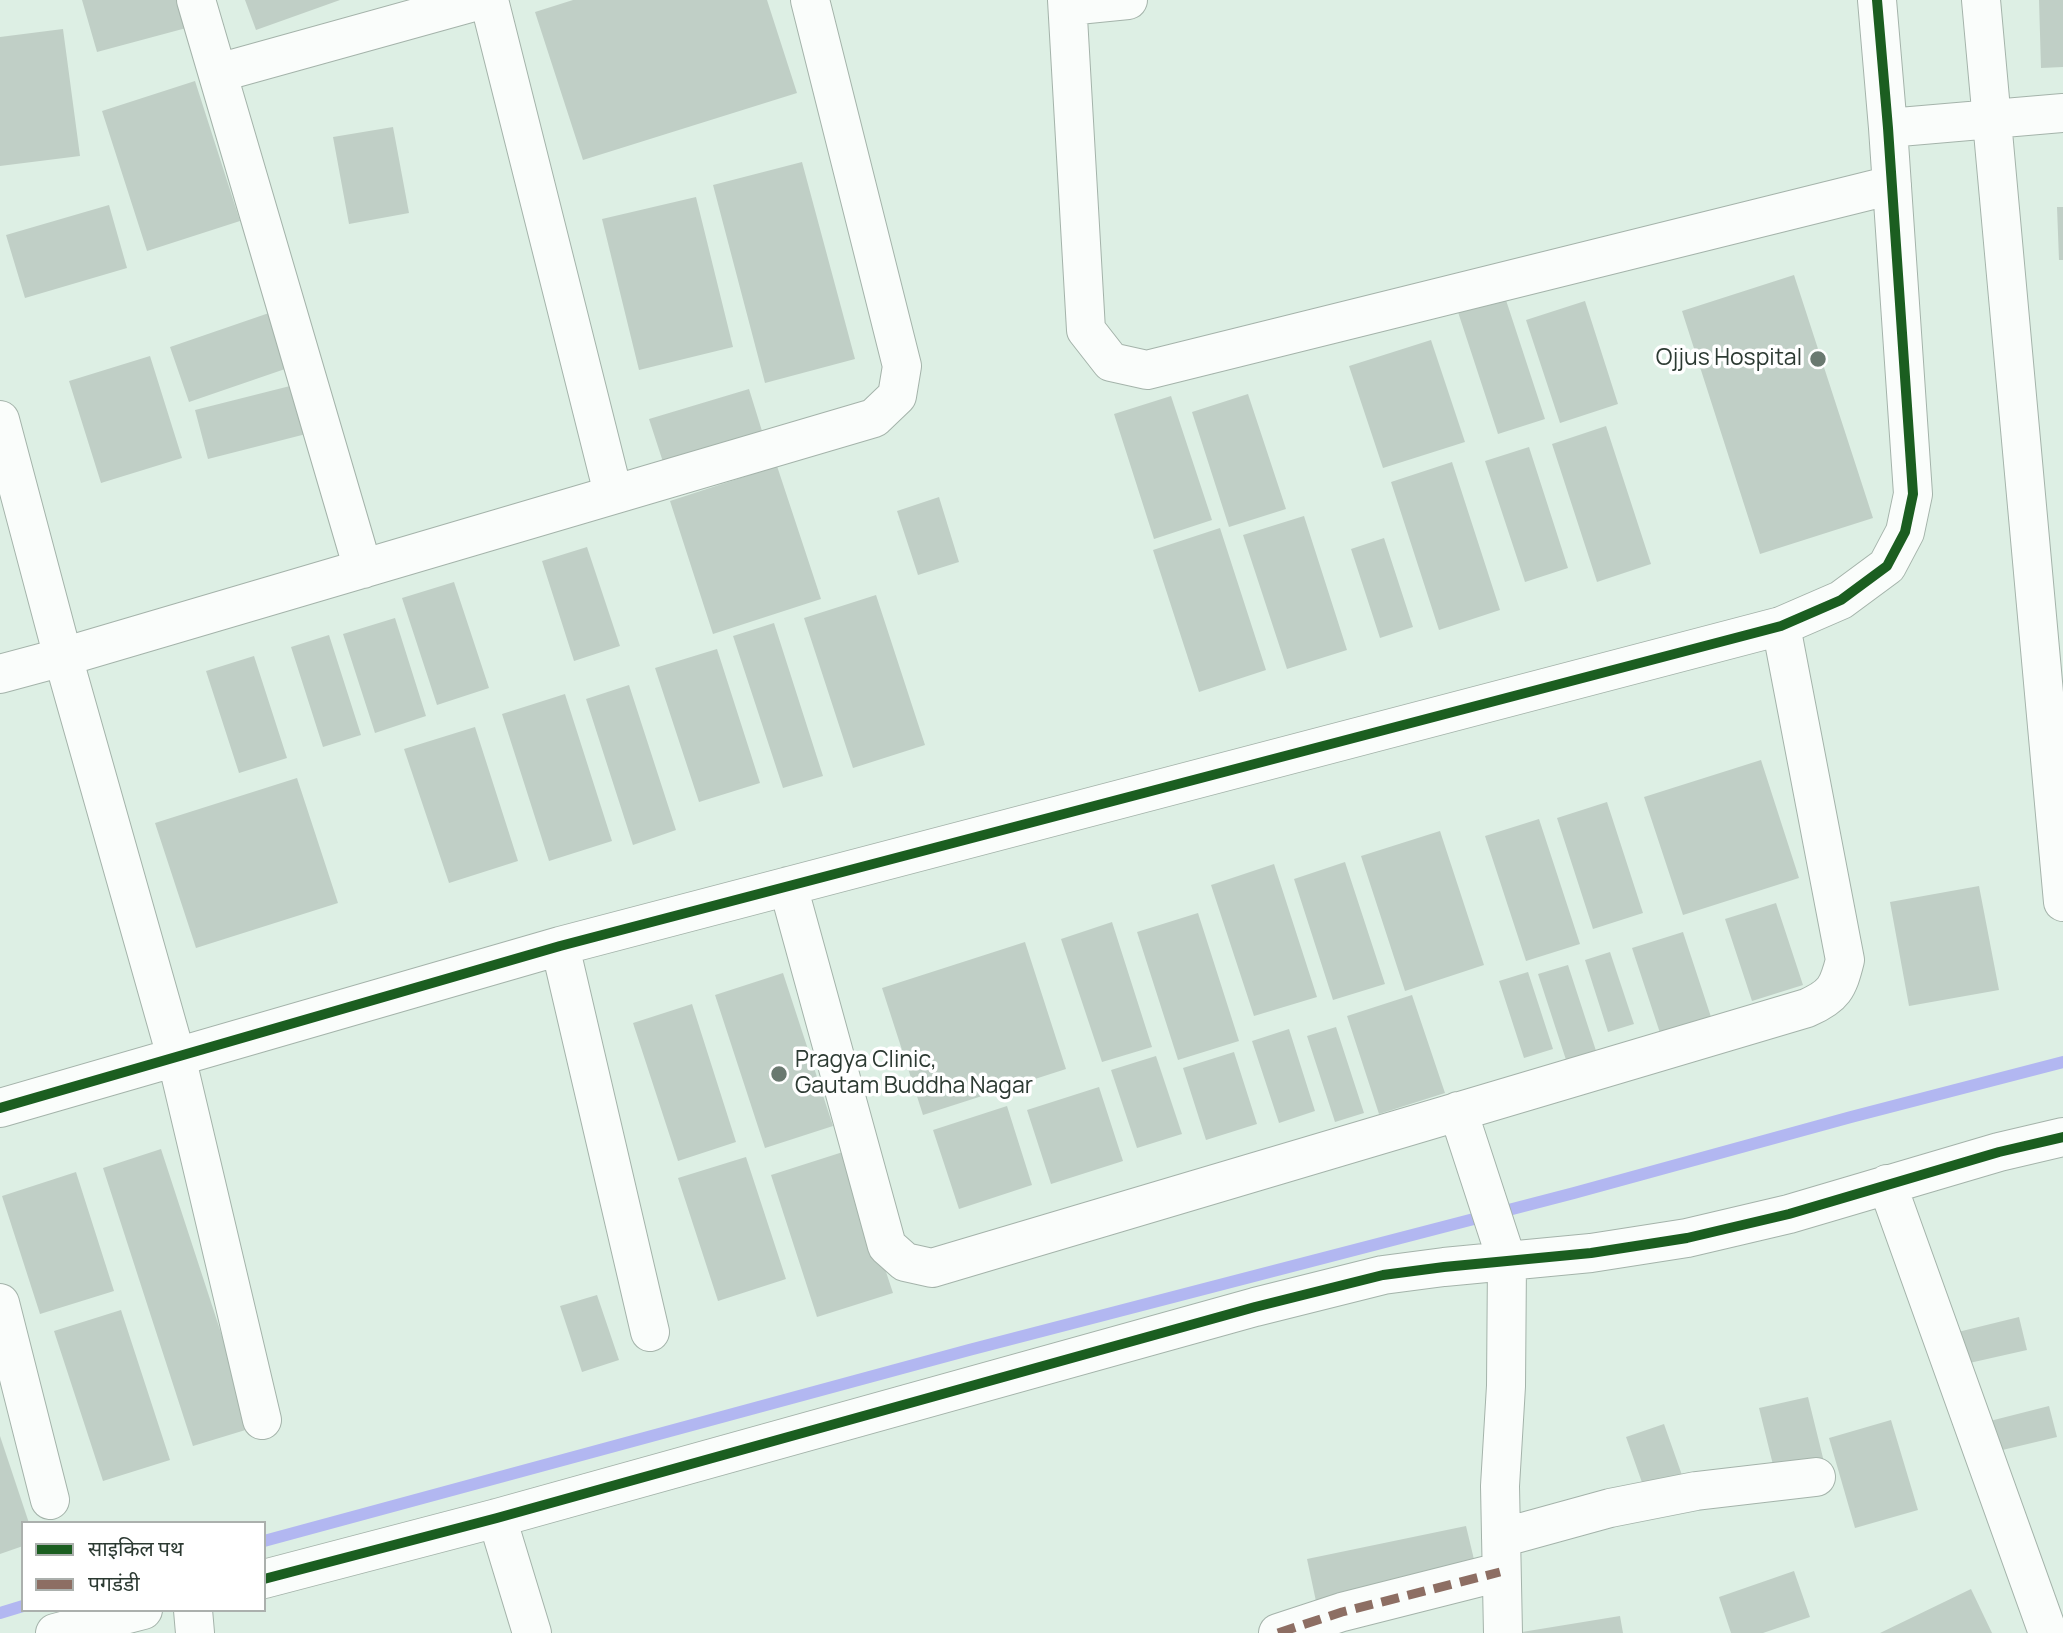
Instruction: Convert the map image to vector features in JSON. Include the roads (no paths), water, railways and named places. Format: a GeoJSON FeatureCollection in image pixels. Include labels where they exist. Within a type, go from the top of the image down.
{"type":"FeatureCollection","features":[{"type":"Feature","properties":{"kind":"street"},"geometry":{"type":"LineString","coordinates":[[196,0],[363,569]]}},
{"type":"Feature","properties":{"kind":"street"},"geometry":{"type":"LineString","coordinates":[[218,73],[481,0]]}},
{"type":"Feature","properties":{"kind":"street"},"geometry":{"type":"LineString","coordinates":[[489,0],[613,494]]}},
{"type":"Feature","properties":{"kind":"street"},"geometry":{"type":"LineString","coordinates":[[0,674],[874,418],[897,396],[902,366],[810,0]]}},
{"type":"Feature","properties":{"kind":"street"},"geometry":{"type":"LineString","coordinates":[[1128,0],[1068,3],[1086,330],[1111,362],[1147,370],[1892,185]]}},
{"type":"Feature","properties":{"kind":"street"},"geometry":{"type":"LineString","coordinates":[[0,1108],[560,946],[1781,626],[1841,600],[1887,566],[1905,532],[1913,494],[1877,0]]}},
{"type":"Feature","properties":{"kind":"street"},"geometry":{"type":"LineString","coordinates":[[1980,0],[2063,902]]}},
{"type":"Feature","properties":{"kind":"street"},"geometry":{"type":"LineString","coordinates":[[1888,128],[2063,113]]}},
{"type":"Feature","properties":{"kind":"street"},"geometry":{"type":"LineString","coordinates":[[0,420],[63,657],[176,1056],[262,1420]]}},
{"type":"Feature","properties":{"kind":"street"},"geometry":{"type":"LineString","coordinates":[[788,886],[887,1246],[905,1262],[932,1268],[1807,1008],[1825,1000],[1839,985],[1844,960],[1781,626]]}},
{"type":"Feature","properties":{"kind":"street"},"geometry":{"type":"LineString","coordinates":[[560,946],[650,1332]]}},
{"type":"Feature","properties":{"kind":"street"},"geometry":{"type":"LineString","coordinates":[[1458,1111],[1501,1247],[1503,1633]]}},
{"type":"Feature","properties":{"kind":"street"},"geometry":{"type":"LineString","coordinates":[[266,1578],[497,1518],[1255,1307],[1383,1275],[1501,1247],[1591,1253],[1687,1238],[1789,1214],[1999,1152],[2063,1137]]}},
{"type":"Feature","properties":{"kind":"street"},"geometry":{"type":"LineString","coordinates":[[1887,1184],[2048,1633]]}},
{"type":"Feature","properties":{"kind":"street"},"geometry":{"type":"LineString","coordinates":[[0,1303],[50,1500]]}},
{"type":"Feature","properties":{"kind":"street"},"geometry":{"type":"LineString","coordinates":[[1278,1633],[1501,1555],[1610,1507],[1696,1491],[1816,1477]]}},
{"type":"Feature","properties":{"kind":"street"},"geometry":{"type":"LineString","coordinates":[[497,1518],[532,1633]]}},
{"type":"Feature","properties":{"kind":"street"},"geometry":{"type":"LineString","coordinates":[[55,1633],[135,1612]]}},
{"type":"Feature","properties":{"kind":"street"},"geometry":{"type":"LineString","coordinates":[[193,1612],[195,1633]]}},
{"type":"Feature","properties":{"kind":"waterway"},"geometry":{"type":"LineString","coordinates":[[266,1540],[969,1350],[1574,1193],[2063,1062]]}},
{"type":"Feature","properties":{"kind":"waterway"},"geometry":{"type":"LineString","coordinates":[[0,1613],[21,1607]]}},
{"type":"Feature","properties":{"kind":"place","name":"Ojjus Hospital"},"geometry":{"type":"Point","coordinates":[1818,359]}},
{"type":"Feature","properties":{"kind":"place","name":"Pragya Clinic, Gautam Buddha Nagar"},"geometry":{"type":"Point","coordinates":[779,1074]}}]}
